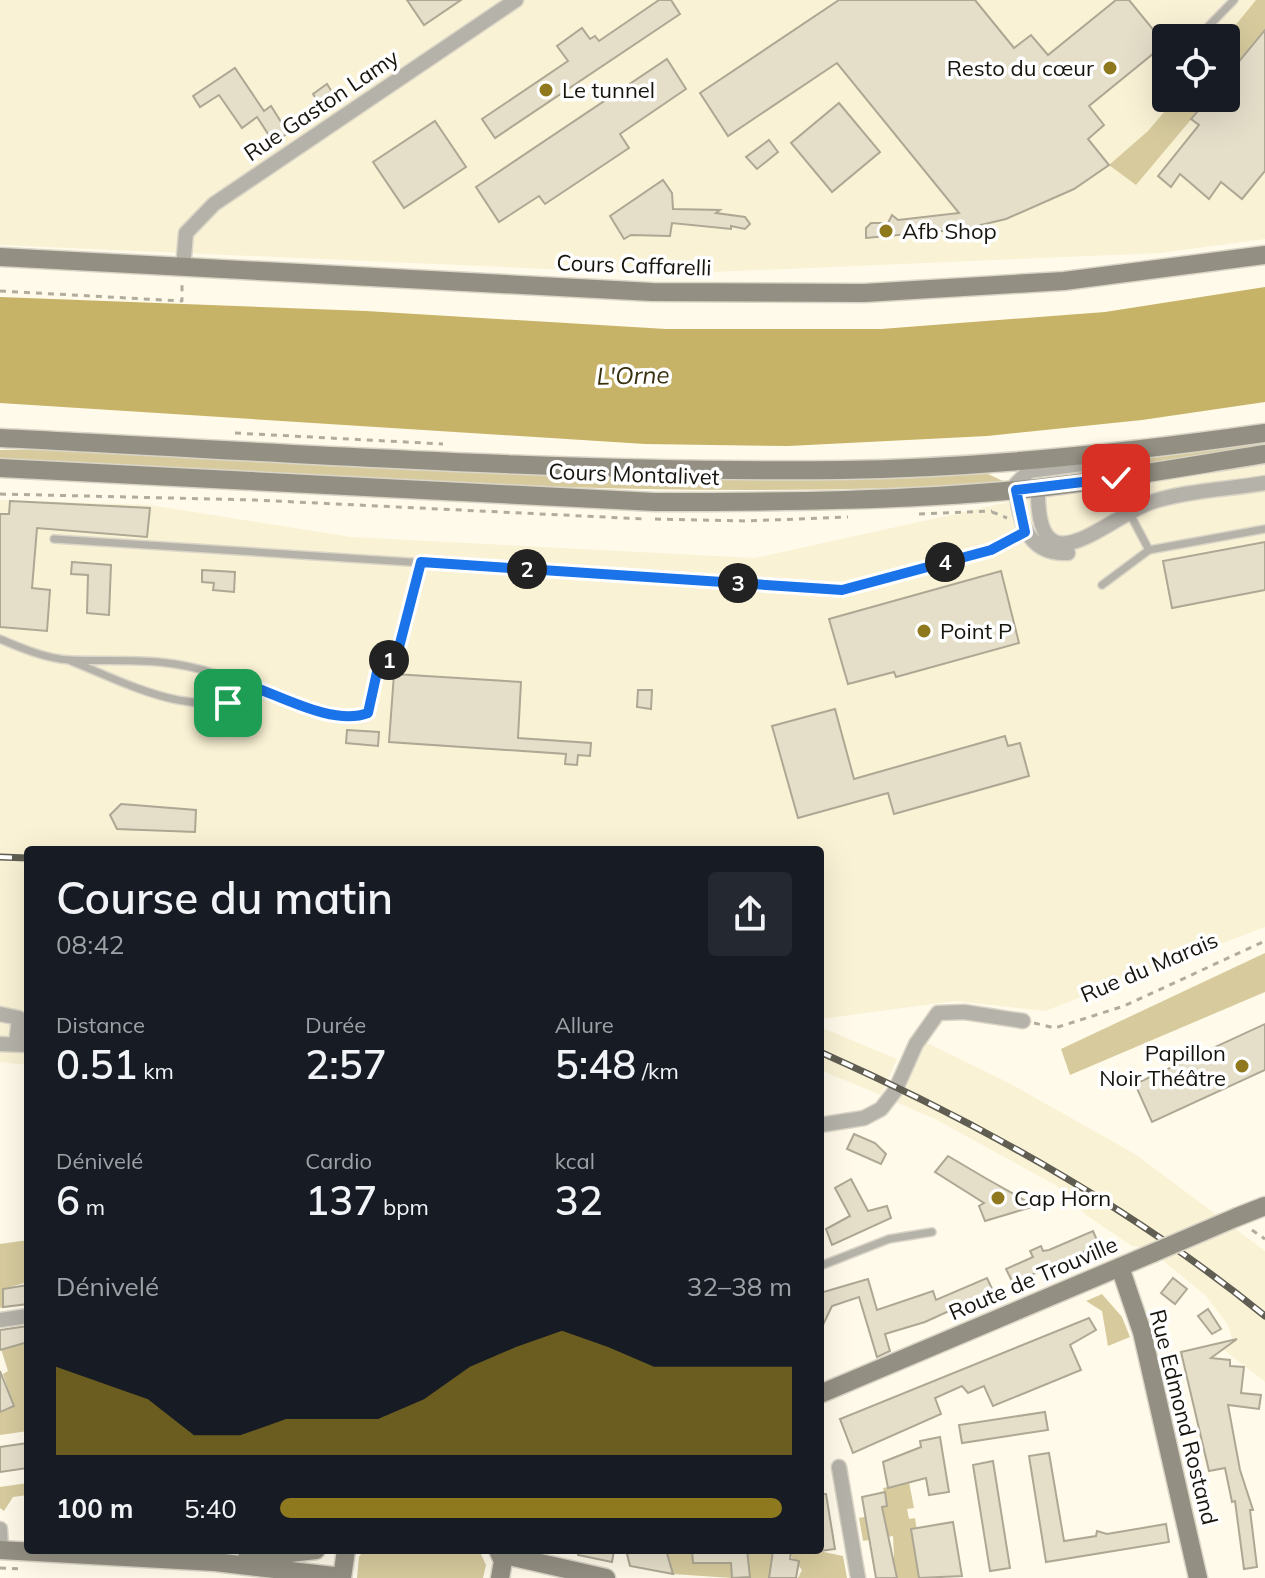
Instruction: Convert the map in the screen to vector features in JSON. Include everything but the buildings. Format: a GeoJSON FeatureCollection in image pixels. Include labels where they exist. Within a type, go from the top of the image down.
{"type":"FeatureCollection","features":[{"type":"Feature","properties":{"kind":"main road","name":"Cours Caffarelli"},"geometry":{"type":"LineString","coordinates":[[0,257],[652,292],[864,293],[1064,281],[1265,255]]}},
{"type":"Feature","properties":{"kind":"main road","name":"Cours Montalivet"},"geometry":{"type":"LineString","coordinates":[[0,438],[657,470],[844,470],[1125,449],[1265,433]]}},
{"type":"Feature","properties":{"kind":"main road","name":"Cours Montalivet"},"geometry":{"type":"LineString","coordinates":[[0,468],[655,502],[830,500],[1016,490],[1265,454]]}},
{"type":"Feature","properties":{"kind":"main road","name":"Route de Trouville"},"geometry":{"type":"LineString","coordinates":[[824,1392],[1265,1206]]}},
{"type":"Feature","properties":{"kind":"main road","name":"Rue Edmond Rostand"},"geometry":{"type":"LineString","coordinates":[[1120,1267],[1142,1332],[1198,1578]]}},
{"type":"Feature","properties":{"kind":"main road"},"geometry":{"type":"LineString","coordinates":[[0,1550],[24,1551]]}},
{"type":"Feature","properties":{"kind":"main road"},"geometry":{"type":"LineString","coordinates":[[72,1554],[215,1562],[342,1578],[345,1554]]}},
{"type":"Feature","properties":{"kind":"main road"},"geometry":{"type":"LineString","coordinates":[[215,1562],[282,1554]]}},
{"type":"Feature","properties":{"kind":"main road"},"geometry":{"type":"LineString","coordinates":[[500,1554],[503,1561],[500,1578]]}},
{"type":"Feature","properties":{"kind":"main road"},"geometry":{"type":"LineString","coordinates":[[507,1554],[606,1578]]}},
{"type":"Feature","properties":{"kind":"street","name":"Rue Gaston Lamy"},"geometry":{"type":"LineString","coordinates":[[183,268],[186,233],[214,204],[516,0]]}},
{"type":"Feature","properties":{"kind":"street"},"geometry":{"type":"LineString","coordinates":[[1124,518],[1088,547],[1065,553],[1036,545],[1025,532],[1016,490],[1018,479],[1029,471],[1116,460],[1125,449]]}},
{"type":"Feature","properties":{"kind":"street"},"geometry":{"type":"LineString","coordinates":[[1038,488],[1040,526],[1050,540],[1077,543],[1151,502],[1265,483]]}},
{"type":"Feature","properties":{"kind":"street"},"geometry":{"type":"LineString","coordinates":[[824,1124],[864,1118],[881,1109],[895,1091],[916,1044],[938,1013],[964,1012],[1023,1021]]}},
{"type":"Feature","properties":{"kind":"street"},"geometry":{"type":"LineString","coordinates":[[0,1014],[19,1018],[22,1045],[0,1044]]}},
{"type":"Feature","properties":{"kind":"street"},"geometry":{"type":"LineString","coordinates":[[0,1320],[24,1317]]}},
{"type":"Feature","properties":{"kind":"street"},"geometry":{"type":"LineString","coordinates":[[839,1467],[858,1578]]}},
{"type":"Feature","properties":{"kind":"street"},"geometry":{"type":"LineString","coordinates":[[0,1529],[0,1550]]}},
{"type":"Feature","properties":{"kind":"lane"},"geometry":{"type":"LineString","coordinates":[[1211,24],[1234,0]]}},
{"type":"Feature","properties":{"kind":"lane"},"geometry":{"type":"LineString","coordinates":[[1124,518],[1149,550]]}},
{"type":"Feature","properties":{"kind":"lane"},"geometry":{"type":"LineString","coordinates":[[1102,585],[1149,550],[1265,529]]}},
{"type":"Feature","properties":{"kind":"lane"},"geometry":{"type":"LineString","coordinates":[[54,539],[842,590],[991,550],[1025,532]]}},
{"type":"Feature","properties":{"kind":"lane"},"geometry":{"type":"LineString","coordinates":[[69,660],[126,658],[195,667],[330,713],[359,716],[368,713],[377,672],[397,655],[421,562]]}},
{"type":"Feature","properties":{"kind":"lane"},"geometry":{"type":"LineString","coordinates":[[0,639],[69,660],[161,696],[210,704],[238,698],[251,686]]}},
{"type":"Feature","properties":{"kind":"lane"},"geometry":{"type":"LineString","coordinates":[[824,1264],[889,1239],[932,1232]]}},
{"type":"Feature","properties":{"kind":"path"},"geometry":{"type":"LineString","coordinates":[[0,291],[182,301]]}},
{"type":"Feature","properties":{"kind":"path"},"geometry":{"type":"LineString","coordinates":[[220,432],[456,445]]}},
{"type":"Feature","properties":{"kind":"path"},"geometry":{"type":"LineString","coordinates":[[990,502],[993,513],[1013,517]]}},
{"type":"Feature","properties":{"kind":"path","name":"Rue du Marais"},"geometry":{"type":"LineString","coordinates":[[1023,1021],[1055,1028],[1124,1006],[1265,941]]}},
{"type":"Feature","properties":{"kind":"shaded area"},"geometry":{"type":"Polygon","coordinates":[[[0,0],[1265,0],[1265,239],[1160,253],[665,274],[0,245],[0,0]]]}},
{"type":"Feature","properties":{"kind":"shaded area"},"geometry":{"type":"Polygon","coordinates":[[[1256,0],[1265,0],[1265,30],[1240,60],[1240,24],[1236,24],[1256,0]]]}},
{"type":"Feature","properties":{"kind":"shaded area"},"geometry":{"type":"Polygon","coordinates":[[[1164,112],[1197,112],[1136,185],[1109,165],[1148,131],[1164,112]]]}},
{"type":"Feature","properties":{"kind":"shaded area"},"geometry":{"type":"Polygon","coordinates":[[[1265,440],[1265,447],[1035,480],[1040,476],[1265,440]]]}},
{"type":"Feature","properties":{"kind":"shaded area"},"geometry":{"type":"Polygon","coordinates":[[[0,450],[982,471],[1007,483],[755,490],[629,489],[377,480],[0,460],[0,450]]]}},
{"type":"Feature","properties":{"kind":"shaded area"},"geometry":{"type":"Polygon","coordinates":[[[1265,461],[1265,927],[1045,1011],[955,1001],[824,1018],[824,846],[24,846],[24,1065],[0,1062],[0,500],[150,505],[351,537],[755,558],[1032,497],[1265,461]]]}},
{"type":"Feature","properties":{"kind":"shaded area"},"geometry":{"type":"Polygon","coordinates":[[[1265,953],[1265,992],[1070,1075],[1061,1049],[1265,953]]]}},
{"type":"Feature","properties":{"kind":"shaded area"},"geometry":{"type":"Polygon","coordinates":[[[824,1029],[897,1059],[881,1095],[824,1072],[824,1029]]]}},
{"type":"Feature","properties":{"kind":"shaded area"},"geometry":{"type":"Polygon","coordinates":[[[925,1042],[1007,1082],[1135,1154],[1265,1251],[1265,1382],[1223,1349],[1233,1342],[1228,1325],[1205,1295],[1162,1260],[1144,1248],[1132,1246],[1086,1215],[1057,1186],[935,1119],[896,1102],[925,1042]]]}},
{"type":"Feature","properties":{"kind":"shaded area"},"geometry":{"type":"Polygon","coordinates":[[[24,1241],[24,1283],[3,1289],[5,1307],[0,1308],[0,1244],[24,1241]]]}},
{"type":"Feature","properties":{"kind":"shaded area"},"geometry":{"type":"Polygon","coordinates":[[[1102,1294],[1122,1317],[1130,1337],[1108,1346],[1102,1311],[1086,1301],[1102,1294]]]}},
{"type":"Feature","properties":{"kind":"shaded area"},"geometry":{"type":"Polygon","coordinates":[[[18,1340],[24,1344],[24,1432],[0,1435],[0,1412],[14,1406],[3,1374],[8,1371],[0,1346],[18,1340]]]}},
{"type":"Feature","properties":{"kind":"shaded area"},"geometry":{"type":"Polygon","coordinates":[[[909,1482],[914,1508],[907,1509],[909,1519],[915,1518],[917,1531],[911,1532],[922,1559],[916,1561],[919,1578],[897,1578],[894,1565],[885,1567],[894,1557],[893,1536],[863,1541],[859,1518],[879,1514],[878,1508],[887,1506],[883,1488],[909,1482]]]}},
{"type":"Feature","properties":{"kind":"shaded area"},"geometry":{"type":"Polygon","coordinates":[[[24,1484],[24,1496],[13,1497],[4,1511],[0,1508],[0,1487],[24,1484]]]}},
{"type":"Feature","properties":{"kind":"shaded area"},"geometry":{"type":"Polygon","coordinates":[[[824,1552],[843,1556],[847,1578],[798,1578],[802,1570],[789,1554],[824,1552]]]}},
{"type":"Feature","properties":{"kind":"shaded area"},"geometry":{"type":"Polygon","coordinates":[[[361,1554],[481,1554],[486,1565],[483,1578],[357,1578],[361,1554]]]}},
{"type":"Feature","properties":{"kind":"shaded area"},"geometry":{"type":"Polygon","coordinates":[[[667,1554],[692,1554],[693,1563],[723,1560],[723,1563],[731,1563],[732,1578],[673,1574],[667,1554]]]}},
{"type":"Feature","properties":{"kind":"shaded area"},"geometry":{"type":"Polygon","coordinates":[[[746,1554],[784,1554],[772,1565],[769,1578],[741,1578],[750,1577],[746,1554]]]}},
{"type":"Feature","properties":{"kind":"water","name":"L'Orne"},"geometry":{"type":"Polygon","coordinates":[[[1265,287],[1265,402],[1142,420],[987,436],[788,446],[645,444],[0,403],[0,297],[366,311],[666,329],[881,329],[1105,312],[1265,287]]]}},
{"type":"Feature","properties":{"kind":"railway"},"geometry":{"type":"LineString","coordinates":[[0,857],[24,858]]}},
{"type":"Feature","properties":{"kind":"railway"},"geometry":{"type":"LineString","coordinates":[[824,1054],[937,1107],[1052,1169],[1161,1239],[1265,1316]]}},
{"type":"Feature","properties":{"kind":"place","name":"Resto du cœur"},"geometry":{"type":"Point","coordinates":[1110,68]}},
{"type":"Feature","properties":{"kind":"place","name":"Le tunnel"},"geometry":{"type":"Point","coordinates":[546,90]}},
{"type":"Feature","properties":{"kind":"place","name":"Afb Shop"},"geometry":{"type":"Point","coordinates":[886,231]}},
{"type":"Feature","properties":{"kind":"place","name":"Point P"},"geometry":{"type":"Point","coordinates":[924,631]}},
{"type":"Feature","properties":{"kind":"place","name":"Papillon Noir Théâtre"},"geometry":{"type":"Point","coordinates":[1242,1066]}},
{"type":"Feature","properties":{"kind":"place","name":"Cap Horn"},"geometry":{"type":"Point","coordinates":[998,1198]}},
{"type":"Feature","properties":{"kind":"route"},"geometry":{"type":"LineString","coordinates":[[228,703],[251,686],[330,713],[359,716],[368,713],[372,708],[371,690],[377,672],[397,655],[421,562],[842,590],[991,550],[1017,537],[1025,532],[1016,490],[1116,478]]}}]}
